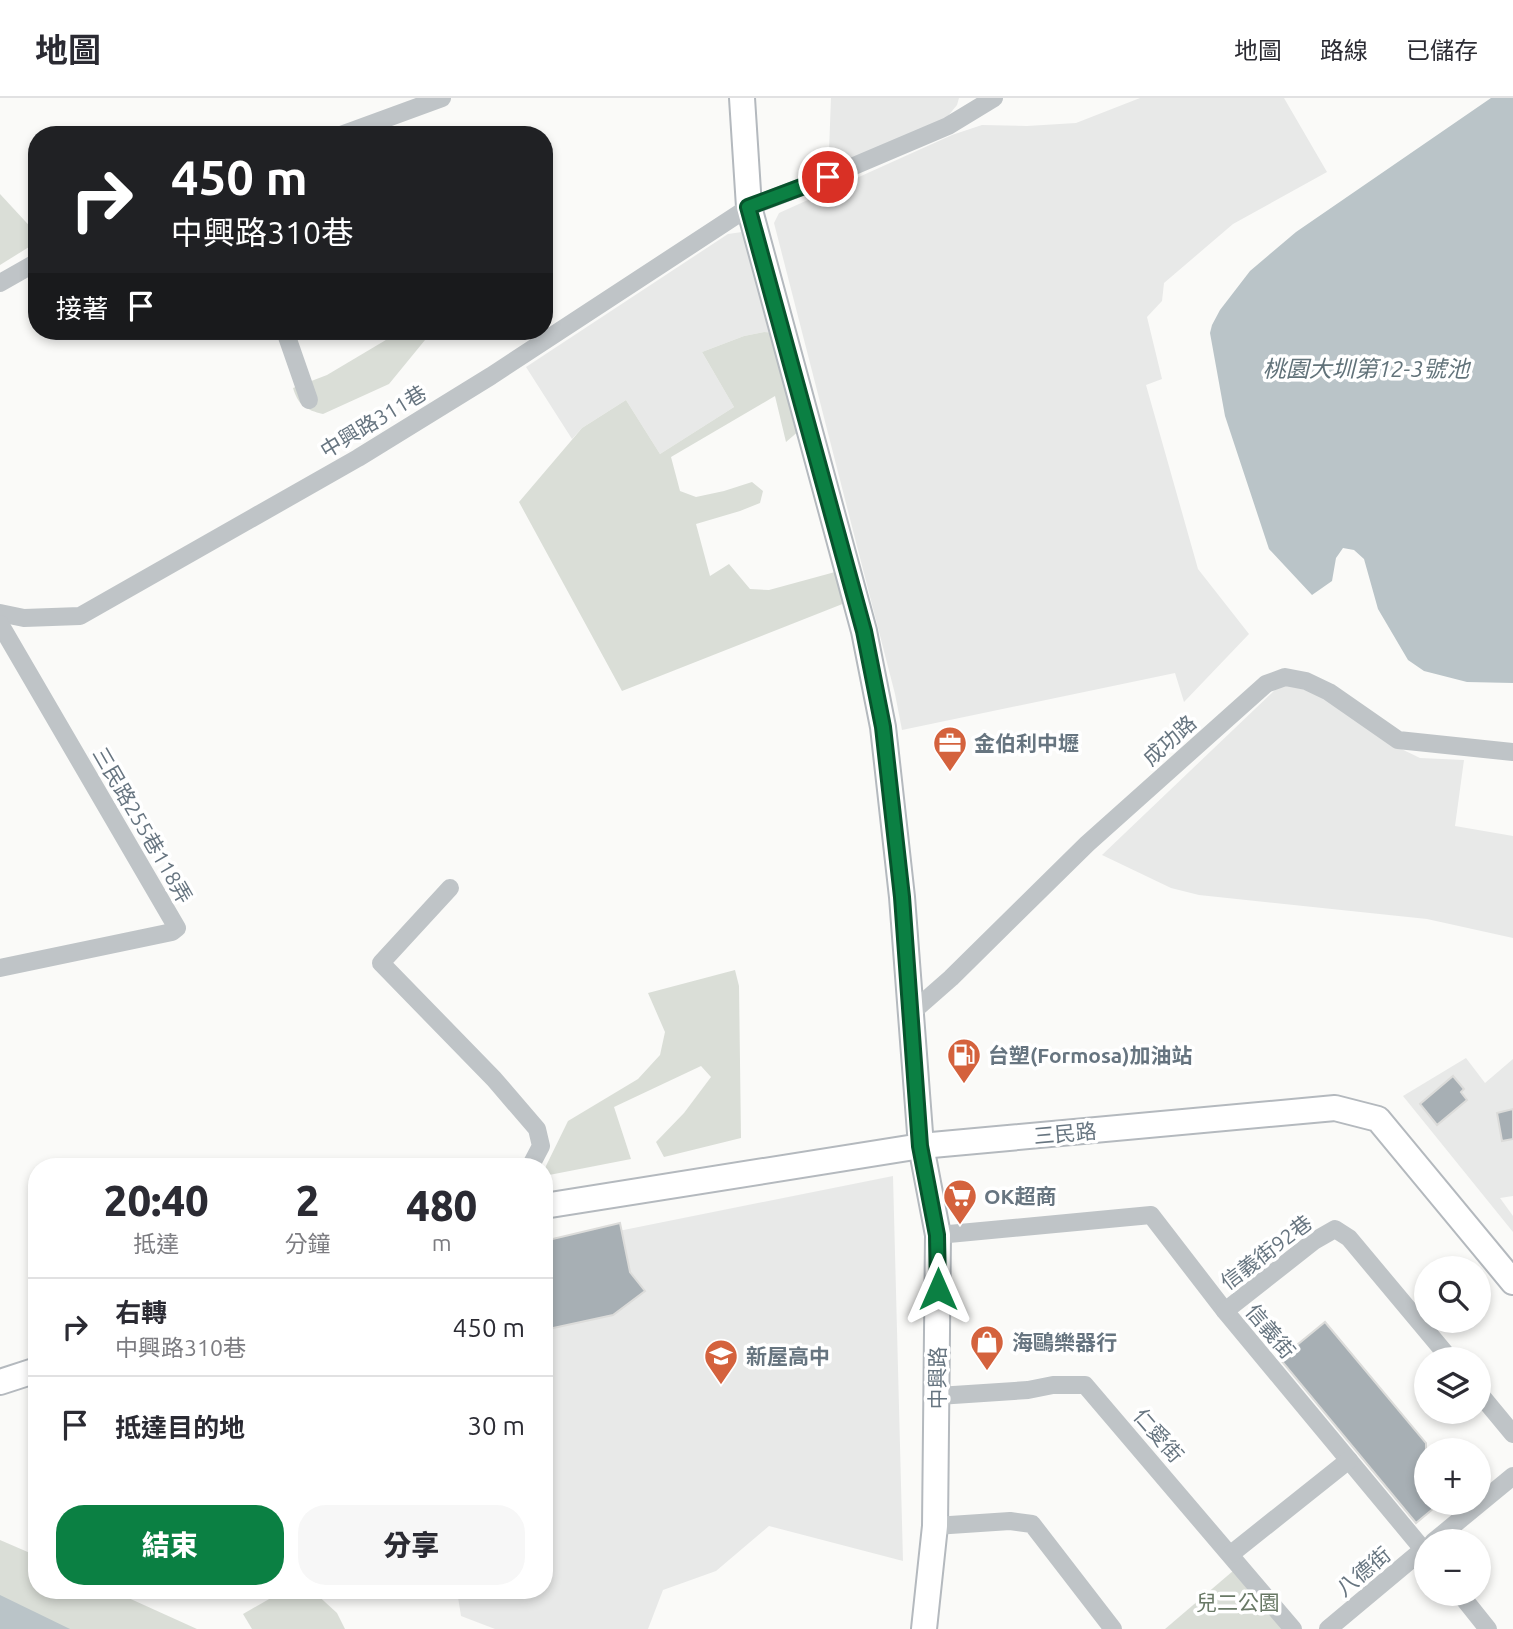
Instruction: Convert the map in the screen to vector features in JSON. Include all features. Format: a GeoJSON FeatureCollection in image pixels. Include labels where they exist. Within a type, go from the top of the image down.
{"type":"FeatureCollection","features":[{"type":"Feature","properties":{"kind":"street"},"geometry":{"type":"LineString","coordinates":[[366,126],[442,98]]}},
{"type":"Feature","properties":{"kind":"street","name":"中興路"},"geometry":{"type":"LineString","coordinates":[[742,98],[748,207],[864,631],[884,740],[902,897],[920,1146],[937,1235],[938,1396],[935,1526],[924,1629]]}},
{"type":"Feature","properties":{"kind":"street","name":"中興路311巷"},"geometry":{"type":"LineString","coordinates":[[553,335],[748,207],[828,177],[948,126],[994,98]]}},
{"type":"Feature","properties":{"kind":"street"},"geometry":{"type":"LineString","coordinates":[[0,284],[28,267]]}},
{"type":"Feature","properties":{"kind":"street"},"geometry":{"type":"LineString","coordinates":[[288,340],[309,400]]}},
{"type":"Feature","properties":{"kind":"street","name":"中興路311巷"},"geometry":{"type":"LineString","coordinates":[[0,613],[24,618],[79,615],[369,452],[546,340]]}},
{"type":"Feature","properties":{"kind":"street","name":"三民路255巷118弄"},"geometry":{"type":"LineString","coordinates":[[0,624],[177,928],[172,932],[0,968]]}},
{"type":"Feature","properties":{"kind":"street","name":"成功路"},"geometry":{"type":"LineString","coordinates":[[910,1014],[951,978],[1087,844],[1266,684],[1285,677],[1306,681],[1329,692],[1398,740],[1513,752]]}},
{"type":"Feature","properties":{"kind":"street"},"geometry":{"type":"LineString","coordinates":[[450,888],[381,962],[494,1079],[537,1129],[541,1146],[535,1158]]}},
{"type":"Feature","properties":{"kind":"street","name":"三民路"},"geometry":{"type":"LineString","coordinates":[[553,1205],[920,1146],[1335,1108],[1378,1119],[1513,1282]]}},
{"type":"Feature","properties":{"kind":"street","name":"信義街"},"geometry":{"type":"LineString","coordinates":[[937,1235],[1152,1215],[1225,1311],[1414,1533]]}},
{"type":"Feature","properties":{"kind":"street","name":"信義街92巷"},"geometry":{"type":"LineString","coordinates":[[1225,1311],[1314,1241],[1335,1229],[1349,1238],[1440,1347]]}},
{"type":"Feature","properties":{"kind":"street"},"geometry":{"type":"LineString","coordinates":[[0,1382],[28,1373]]}},
{"type":"Feature","properties":{"kind":"street","name":"仁愛街"},"geometry":{"type":"LineString","coordinates":[[938,1396],[1028,1390],[1053,1385],[1085,1385],[1293,1629]]}},
{"type":"Feature","properties":{"kind":"street"},"geometry":{"type":"LineString","coordinates":[[1491,1407],[1513,1434]]}},
{"type":"Feature","properties":{"kind":"street"},"geometry":{"type":"LineString","coordinates":[[1231,1554],[1349,1460]]}},
{"type":"Feature","properties":{"kind":"street","name":"八德街"},"geometry":{"type":"LineString","coordinates":[[1450,1529],[1513,1476]]}},
{"type":"Feature","properties":{"kind":"street"},"geometry":{"type":"LineString","coordinates":[[935,1526],[1010,1521],[1032,1524],[1113,1629]]}},
{"type":"Feature","properties":{"kind":"street","name":"八德街"},"geometry":{"type":"LineString","coordinates":[[1328,1629],[1414,1559]]}},
{"type":"Feature","properties":{"kind":"street"},"geometry":{"type":"LineString","coordinates":[[1470,1606],[1488,1629]]}},
{"type":"Feature","properties":{"kind":"shaded area"},"geometry":{"type":"Polygon","coordinates":[[[831,98],[959,98],[957,105],[943,122],[828,177],[831,98]]]}},
{"type":"Feature","properties":{"kind":"shaded area"},"geometry":{"type":"Polygon","coordinates":[[[1140,98],[1284,98],[1327,172],[1233,224],[1164,283],[1162,301],[1147,317],[1162,379],[1146,385],[1198,569],[1249,634],[1184,702],[1175,673],[902,730],[774,223],[779,213],[952,135],[982,125],[1076,123],[1140,98]]]}},
{"type":"Feature","properties":{"kind":"shaded area"},"geometry":{"type":"Polygon","coordinates":[[[742,232],[778,333],[764,332],[744,336],[702,352],[734,407],[660,454],[626,400],[582,428],[572,439],[526,367],[728,234],[742,232]]]}},
{"type":"Feature","properties":{"kind":"shaded area"},"geometry":{"type":"Polygon","coordinates":[[[1302,684],[1391,744],[1420,758],[1464,760],[1455,826],[1513,836],[1513,938],[1427,919],[1199,895],[1171,888],[1102,855],[1278,687],[1302,684]]]}},
{"type":"Feature","properties":{"kind":"shaded area"},"geometry":{"type":"Polygon","coordinates":[[[1466,1058],[1485,1083],[1513,1059],[1513,1196],[1500,1198],[1513,1216],[1513,1232],[1403,1096],[1466,1058]]]}},
{"type":"Feature","properties":{"kind":"shaded area","name":"新屋高中"},"geometry":{"type":"Polygon","coordinates":[[[893,1176],[903,1561],[769,1526],[716,1571],[663,1590],[648,1629],[495,1629],[461,1616],[458,1599],[553,1599],[553,1244],[893,1176]]]}},
{"type":"Feature","properties":{"kind":"green space"},"geometry":{"type":"Polygon","coordinates":[[[0,194],[28,224],[28,248],[0,265],[0,194]]]}},
{"type":"Feature","properties":{"kind":"green space"},"geometry":{"type":"Polygon","coordinates":[[[764,332],[778,333],[800,430],[786,442],[775,396],[671,457],[680,491],[696,497],[752,482],[763,491],[760,503],[696,524],[710,576],[729,564],[750,589],[769,590],[835,572],[845,603],[622,691],[519,502],[582,428],[626,400],[660,454],[734,407],[702,352],[744,336],[764,332]]]}},
{"type":"Feature","properties":{"kind":"green space"},"geometry":{"type":"Polygon","coordinates":[[[386,340],[425,340],[389,384],[323,414],[300,403],[293,388],[327,375],[386,340]]]}},
{"type":"Feature","properties":{"kind":"green space"},"geometry":{"type":"Polygon","coordinates":[[[735,970],[739,986],[741,1138],[664,1157],[656,1142],[684,1113],[711,1077],[701,1066],[614,1107],[631,1159],[553,1174],[553,1158],[550,1158],[568,1121],[638,1079],[660,1055],[665,1032],[648,993],[735,970]]]}},
{"type":"Feature","properties":{"kind":"green space"},"geometry":{"type":"Polygon","coordinates":[[[0,1540],[28,1552],[28,1599],[131,1599],[197,1629],[0,1629],[0,1540]]]}},
{"type":"Feature","properties":{"kind":"green space","name":"兒二公園"},"geometry":{"type":"Polygon","coordinates":[[[1240,1565],[1293,1629],[1165,1629],[1240,1565]]]}},
{"type":"Feature","properties":{"kind":"green space"},"geometry":{"type":"Polygon","coordinates":[[[269,1599],[322,1599],[337,1613],[345,1629],[252,1629],[243,1614],[269,1599]]]}},
{"type":"Feature","properties":{"kind":"water","name":"桃園大圳第12-3號池"},"geometry":{"type":"Polygon","coordinates":[[[1491,98],[1513,98],[1513,683],[1467,682],[1424,671],[1408,660],[1378,609],[1364,559],[1354,550],[1343,548],[1336,558],[1332,581],[1312,595],[1269,549],[1225,416],[1210,333],[1220,310],[1250,271],[1296,232],[1491,98]]]}},
{"type":"Feature","properties":{"kind":"water"},"geometry":{"type":"Polygon","coordinates":[[[0,1595],[70,1629],[0,1629],[0,1595]]]}},
{"type":"Feature","properties":{"kind":"building"},"geometry":{"type":"Polygon","coordinates":[[[1453,1076],[1464,1089],[1461,1092],[1467,1100],[1437,1125],[1420,1104],[1453,1076]]]}},
{"type":"Feature","properties":{"kind":"building"},"geometry":{"type":"Polygon","coordinates":[[[1513,1109],[1513,1139],[1502,1141],[1497,1113],[1513,1109]]]}},
{"type":"Feature","properties":{"kind":"building"},"geometry":{"type":"Polygon","coordinates":[[[620,1223],[630,1272],[645,1291],[613,1315],[553,1328],[553,1239],[620,1223]]]}},
{"type":"Feature","properties":{"kind":"building"},"geometry":{"type":"Polygon","coordinates":[[[1325,1322],[1422,1438],[1414,1438],[1414,1515],[1426,1515],[1416,1523],[1280,1359],[1325,1322]]]}},
{"type":"Feature","properties":{"kind":"place","name":"金伯利中壢"},"geometry":{"type":"Point","coordinates":[950,773]}},
{"type":"Feature","properties":{"kind":"place","name":"台塑(Formosa)加油站"},"geometry":{"type":"Point","coordinates":[964,1085]}},
{"type":"Feature","properties":{"kind":"place","name":"OK超商"},"geometry":{"type":"Point","coordinates":[960,1226]}},
{"type":"Feature","properties":{"kind":"place","name":"海鷗樂器行"},"geometry":{"type":"Point","coordinates":[987,1372]}},
{"type":"Feature","properties":{"kind":"place","name":"新屋高中"},"geometry":{"type":"Point","coordinates":[721,1386]}},
{"type":"Feature","properties":{"kind":"route"},"geometry":{"type":"LineString","coordinates":[[828,177],[748,207],[864,631],[883,727],[902,897],[920,1146],[937,1235],[938,1289]]}}]}
